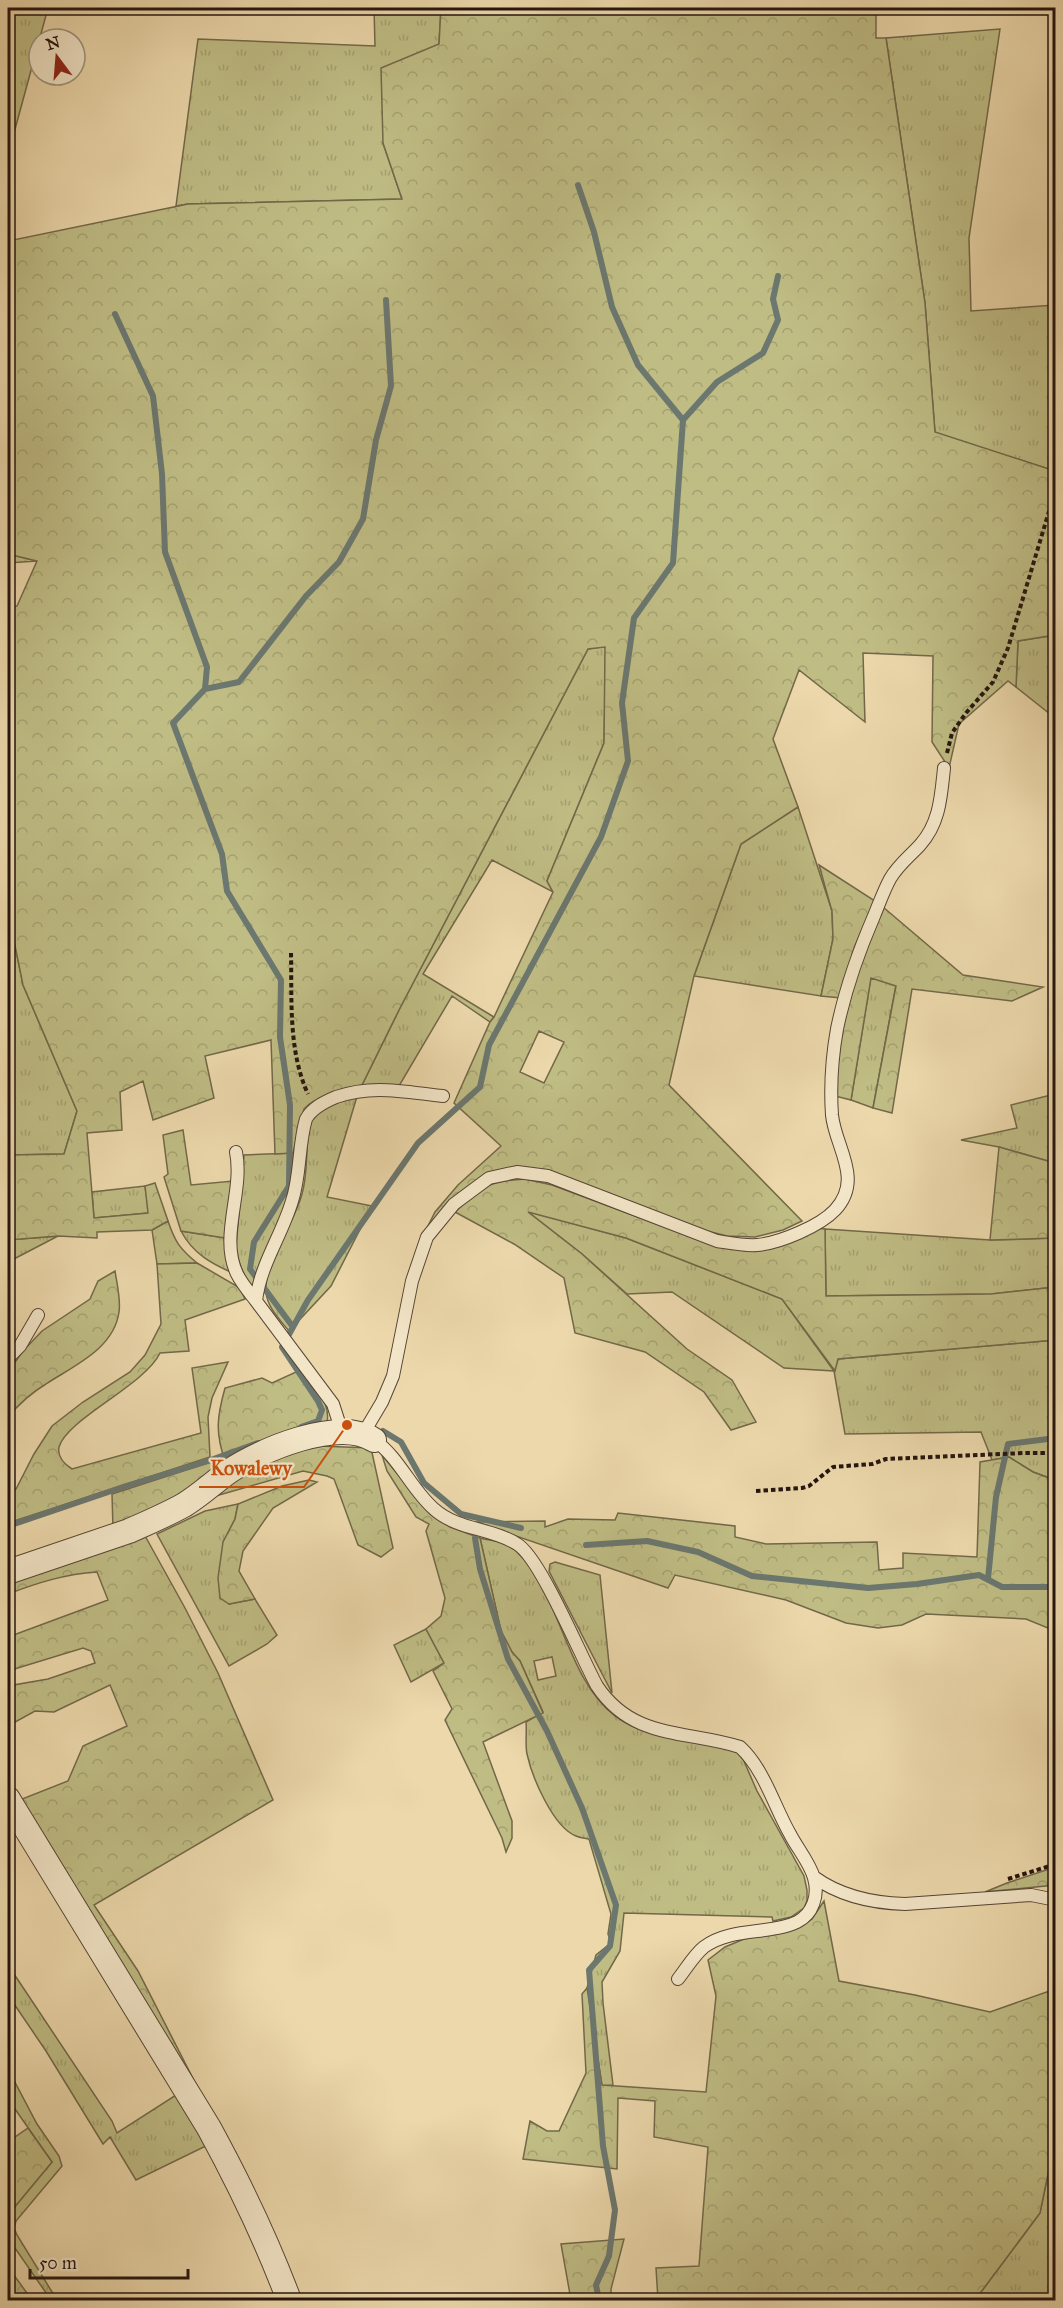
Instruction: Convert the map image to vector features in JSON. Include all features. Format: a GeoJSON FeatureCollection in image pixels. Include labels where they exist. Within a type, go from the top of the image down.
{"type":"FeatureCollection","features":[{"type":"Feature","properties":{"kind":"street"},"geometry":{"type":"LineString","coordinates":[[8,1572],[129,1531],[185,1505],[228,1472],[261,1454],[310,1438],[360,1435]]}},
{"type":"Feature","properties":{"kind":"street"},"geometry":{"type":"LineString","coordinates":[[8,1799],[214,2136],[261,2231],[289,2301]]}},
{"type":"Feature","properties":{"kind":"lane"},"geometry":{"type":"LineString","coordinates":[[360,1435],[381,1402],[393,1376],[412,1281],[427,1237],[454,1204],[489,1178],[517,1172],[548,1176],[717,1241],[739,1244],[759,1245],[779,1239],[808,1228],[836,1209],[846,1189],[848,1178],[844,1151],[832,1118],[832,1070],[837,1028],[856,959],[890,879],[899,866],[923,842],[935,822],[944,768]]}},
{"type":"Feature","properties":{"kind":"lane"},"geometry":{"type":"LineString","coordinates":[[256,1301],[270,1252],[292,1203],[303,1127],[314,1108],[343,1095],[368,1089],[443,1096]]}},
{"type":"Feature","properties":{"kind":"lane"},"geometry":{"type":"LineString","coordinates":[[236,1152],[237,1182],[231,1239],[232,1256],[237,1274],[333,1404],[360,1435],[390,1455],[439,1514],[460,1524],[516,1542],[527,1552],[541,1574],[597,1686],[606,1699],[620,1712],[639,1724],[661,1731],[740,1747],[749,1756],[778,1814],[814,1877],[822,1883],[854,1896],[886,1903],[1031,1894],[1056,1900]]}},
{"type":"Feature","properties":{"kind":"lane"},"geometry":{"type":"LineString","coordinates":[[8,1358],[20,1346],[38,1315]]}},
{"type":"Feature","properties":{"kind":"lane"},"geometry":{"type":"LineString","coordinates":[[678,1979],[698,1953],[716,1941],[739,1933],[797,1922],[812,1907],[815,1897],[814,1877]]}},
{"type":"Feature","properties":{"kind":"path"},"geometry":{"type":"LineString","coordinates":[[944,768],[952,733],[999,671],[1056,488]]}},
{"type":"Feature","properties":{"kind":"path"},"geometry":{"type":"LineString","coordinates":[[291,953],[292,1016],[296,1053],[314,1108]]}},
{"type":"Feature","properties":{"kind":"path"},"geometry":{"type":"LineString","coordinates":[[756,1491],[802,1488],[809,1486],[832,1467],[872,1464],[886,1459],[1024,1452],[1056,1453]]}},
{"type":"Feature","properties":{"kind":"path"},"geometry":{"type":"LineString","coordinates":[[980,1898],[981,1892],[995,1883],[1056,1864]]}},
{"type":"Feature","properties":{"kind":"green space"},"geometry":{"type":"Polygon","coordinates":[[[8,8],[48,8],[43,27],[27,27],[27,85],[8,155],[8,8]]]}},
{"type":"Feature","properties":{"kind":"green space"},"geometry":{"type":"Polygon","coordinates":[[[374,8],[441,8],[439,44],[383,143],[402,199],[176,206],[198,39],[375,46],[374,8]]]}},
{"type":"Feature","properties":{"kind":"green space"},"geometry":{"type":"Polygon","coordinates":[[[441,8],[876,8],[876,38],[886,38],[925,303],[935,432],[1055,471],[1055,635],[1018,641],[1016,687],[1008,681],[959,724],[949,768],[932,742],[933,656],[863,653],[865,722],[799,670],[773,739],[798,807],[741,844],[694,976],[669,1085],[802,1221],[783,1230],[755,1237],[727,1236],[699,1229],[549,1172],[495,1172],[424,1234],[435,1212],[458,1185],[501,1146],[454,1103],[490,1022],[553,892],[547,881],[604,743],[605,647],[588,649],[362,1085],[331,1094],[309,1104],[304,1109],[293,1153],[275,1154],[271,1040],[205,1056],[214,1098],[153,1120],[143,1081],[120,1092],[122,1130],[87,1133],[94,1218],[148,1213],[145,1186],[155,1183],[168,1221],[152,1230],[97,1232],[97,1238],[58,1236],[8,1240],[8,1155],[64,1154],[77,1111],[23,985],[10,921],[8,921],[8,609],[17,606],[37,561],[8,554],[8,241],[188,204],[402,199],[383,143],[381,68],[439,44],[441,8]],[[539,1031],[520,1072],[544,1083],[564,1042],[539,1031]]]}},
{"type":"Feature","properties":{"kind":"green space"},"geometry":{"type":"Polygon","coordinates":[[[1000,29],[969,238],[971,311],[1055,305],[1055,471],[935,433],[925,303],[886,38],[1000,29]]]}},
{"type":"Feature","properties":{"kind":"green space"},"geometry":{"type":"Polygon","coordinates":[[[8,554],[37,561],[8,563],[8,554]]]}},
{"type":"Feature","properties":{"kind":"green space"},"geometry":{"type":"Polygon","coordinates":[[[1055,635],[1055,718],[1016,687],[1018,641],[1055,635]]]}},
{"type":"Feature","properties":{"kind":"green space"},"geometry":{"type":"Polygon","coordinates":[[[606,646],[604,743],[547,881],[553,892],[492,860],[423,974],[494,1017],[490,1022],[452,996],[399,1086],[362,1085],[588,649],[606,646]]]}},
{"type":"Feature","properties":{"kind":"green space"},"geometry":{"type":"Polygon","coordinates":[[[798,807],[832,911],[833,939],[821,996],[694,976],[741,844],[798,807]]]}},
{"type":"Feature","properties":{"kind":"green space"},"geometry":{"type":"Polygon","coordinates":[[[819,865],[875,901],[854,948],[841,998],[821,996],[833,939],[832,911],[819,865]]]}},
{"type":"Feature","properties":{"kind":"green space"},"geometry":{"type":"Polygon","coordinates":[[[883,907],[963,975],[1043,987],[1012,1001],[912,989],[892,1113],[873,1108],[896,986],[871,978],[851,1100],[835,1096],[840,1044],[854,975],[883,907]]]}},
{"type":"Feature","properties":{"kind":"green space"},"geometry":{"type":"Polygon","coordinates":[[[8,921],[10,921],[23,985],[77,1111],[64,1154],[8,1155],[8,921]]]}},
{"type":"Feature","properties":{"kind":"green space"},"geometry":{"type":"Polygon","coordinates":[[[871,977],[896,985],[873,1108],[851,1100],[871,977]]]}},
{"type":"Feature","properties":{"kind":"green space"},"geometry":{"type":"Polygon","coordinates":[[[358,1093],[327,1197],[372,1206],[331,1286],[289,1331],[269,1303],[266,1292],[267,1280],[274,1255],[293,1218],[302,1194],[311,1123],[314,1113],[358,1093]]]}},
{"type":"Feature","properties":{"kind":"green space"},"geometry":{"type":"Polygon","coordinates":[[[1055,1094],[1055,1163],[999,1147],[961,1140],[1017,1128],[1011,1105],[1055,1094]]]}},
{"type":"Feature","properties":{"kind":"green space"},"geometry":{"type":"Polygon","coordinates":[[[183,1130],[191,1185],[233,1181],[225,1238],[181,1231],[164,1177],[168,1174],[163,1135],[183,1130]]]}},
{"type":"Feature","properties":{"kind":"green space"},"geometry":{"type":"Polygon","coordinates":[[[999,1147],[1055,1163],[1055,1238],[990,1240],[999,1147]]]}},
{"type":"Feature","properties":{"kind":"green space"},"geometry":{"type":"Polygon","coordinates":[[[293,1153],[292,1187],[254,1291],[242,1270],[236,1247],[244,1155],[293,1153]]]}},
{"type":"Feature","properties":{"kind":"green space"},"geometry":{"type":"Polygon","coordinates":[[[525,1179],[552,1185],[705,1242],[746,1251],[815,1228],[825,1229],[826,1296],[991,1294],[1055,1287],[1055,1340],[838,1359],[835,1371],[782,1299],[626,1238],[528,1212],[582,1254],[687,1349],[732,1380],[756,1422],[731,1430],[704,1392],[645,1352],[575,1333],[564,1278],[514,1244],[455,1212],[486,1187],[502,1181],[525,1179]]]}},
{"type":"Feature","properties":{"kind":"green space"},"geometry":{"type":"Polygon","coordinates":[[[145,1186],[149,1213],[94,1218],[92,1192],[145,1186]]]}},
{"type":"Feature","properties":{"kind":"green space"},"geometry":{"type":"Polygon","coordinates":[[[527,1211],[626,1238],[782,1299],[834,1371],[784,1368],[672,1292],[627,1294],[582,1254],[527,1211]]]}},
{"type":"Feature","properties":{"kind":"green space"},"geometry":{"type":"Polygon","coordinates":[[[168,1221],[179,1245],[197,1263],[157,1264],[152,1230],[168,1221]]]}},
{"type":"Feature","properties":{"kind":"green space"},"geometry":{"type":"Polygon","coordinates":[[[825,1229],[990,1240],[1055,1238],[1055,1287],[991,1294],[826,1296],[825,1229]]]}},
{"type":"Feature","properties":{"kind":"green space"},"geometry":{"type":"Polygon","coordinates":[[[181,1231],[225,1238],[235,1274],[197,1252],[181,1231]]]}},
{"type":"Feature","properties":{"kind":"green space"},"geometry":{"type":"Polygon","coordinates":[[[58,1236],[10,1261],[8,1262],[8,1240],[58,1236]]]}},
{"type":"Feature","properties":{"kind":"green space"},"geometry":{"type":"Polygon","coordinates":[[[197,1263],[240,1288],[245,1299],[185,1320],[189,1351],[160,1353],[152,1365],[139,1377],[65,1436],[59,1447],[59,1454],[66,1465],[72,1469],[201,1433],[192,1368],[228,1362],[212,1398],[208,1417],[210,1457],[8,1523],[8,1494],[16,1489],[52,1426],[83,1402],[130,1372],[145,1355],[161,1324],[157,1264],[197,1263]]]}},
{"type":"Feature","properties":{"kind":"green space"},"geometry":{"type":"Polygon","coordinates":[[[115,1271],[119,1292],[119,1312],[116,1325],[109,1336],[91,1355],[30,1395],[8,1417],[8,1372],[23,1351],[42,1331],[90,1299],[98,1281],[115,1271]]]}},
{"type":"Feature","properties":{"kind":"green space"},"geometry":{"type":"Polygon","coordinates":[[[1055,1340],[1055,1480],[1033,1472],[1009,1457],[992,1460],[981,1432],[845,1434],[834,1371],[838,1359],[1055,1340]]]}},
{"type":"Feature","properties":{"kind":"green space"},"geometry":{"type":"Polygon","coordinates":[[[296,1372],[309,1380],[319,1393],[328,1415],[327,1423],[225,1461],[218,1424],[225,1388],[262,1378],[272,1383],[296,1372]]]}},
{"type":"Feature","properties":{"kind":"green space"},"geometry":{"type":"Polygon","coordinates":[[[318,1446],[371,1448],[393,1548],[381,1557],[358,1545],[334,1479],[327,1476],[303,1471],[212,1497],[249,1471],[288,1454],[318,1446]]]}},
{"type":"Feature","properties":{"kind":"green space"},"geometry":{"type":"Polygon","coordinates":[[[382,1455],[430,1514],[450,1527],[480,1538],[501,1631],[512,1652],[520,1661],[543,1713],[483,1742],[512,1821],[512,1838],[506,1852],[502,1838],[445,1720],[452,1709],[433,1671],[444,1663],[426,1629],[441,1616],[445,1598],[426,1531],[429,1524],[416,1517],[387,1471],[382,1455]]]}},
{"type":"Feature","properties":{"kind":"green space"},"geometry":{"type":"Polygon","coordinates":[[[1009,1457],[1033,1472],[1055,1480],[1055,1631],[1026,1619],[926,1614],[902,1625],[878,1628],[846,1623],[786,1600],[675,1575],[668,1588],[475,1522],[545,1521],[545,1527],[568,1519],[615,1520],[618,1513],[735,1526],[735,1537],[766,1544],[877,1542],[879,1570],[903,1568],[903,1553],[977,1557],[980,1462],[1009,1457]]]}},
{"type":"Feature","properties":{"kind":"green space"},"geometry":{"type":"Polygon","coordinates":[[[211,1462],[216,1473],[199,1486],[113,1529],[112,1494],[211,1462]]]}},
{"type":"Feature","properties":{"kind":"green space"},"geometry":{"type":"Polygon","coordinates":[[[309,1480],[317,1482],[273,1508],[243,1551],[239,1571],[255,1599],[229,1604],[220,1598],[218,1578],[223,1542],[235,1519],[238,1504],[282,1486],[309,1480]]]}},
{"type":"Feature","properties":{"kind":"green space"},"geometry":{"type":"Polygon","coordinates":[[[238,1504],[235,1519],[223,1543],[229,1604],[255,1599],[277,1635],[267,1644],[229,1666],[157,1534],[205,1511],[238,1504]]]}},
{"type":"Feature","properties":{"kind":"green space"},"geometry":{"type":"Polygon","coordinates":[[[144,1534],[218,1673],[273,1800],[94,1905],[138,1971],[202,2096],[17,1801],[68,1781],[83,1746],[127,1726],[110,1685],[54,1712],[35,1711],[8,1726],[8,1686],[48,1679],[95,1663],[91,1651],[83,1648],[8,1671],[8,1637],[108,1600],[97,1572],[51,1580],[8,1594],[8,1581],[144,1534]]]}},
{"type":"Feature","properties":{"kind":"green space"},"geometry":{"type":"Polygon","coordinates":[[[480,1538],[509,1545],[532,1570],[544,1590],[585,1681],[615,1716],[628,1724],[658,1735],[737,1752],[743,1759],[757,1791],[804,1876],[807,1901],[804,1908],[791,1917],[773,1921],[772,1917],[624,1913],[620,1951],[602,1982],[613,2085],[602,2086],[587,1988],[596,1955],[611,1943],[608,1934],[611,1914],[589,1839],[576,1836],[559,1823],[534,1775],[526,1750],[526,1722],[543,1712],[520,1661],[512,1652],[501,1631],[480,1538]],[[552,1657],[534,1661],[538,1680],[556,1676],[552,1657]]]}},
{"type":"Feature","properties":{"kind":"green space"},"geometry":{"type":"Polygon","coordinates":[[[555,1562],[600,1575],[612,1693],[549,1571],[550,1564],[555,1562]]]}},
{"type":"Feature","properties":{"kind":"green space"},"geometry":{"type":"Polygon","coordinates":[[[426,1629],[444,1663],[411,1682],[394,1645],[426,1629]]]}},
{"type":"Feature","properties":{"kind":"green space"},"geometry":{"type":"Polygon","coordinates":[[[1055,1867],[1055,1885],[985,1892],[1007,1883],[1055,1867]]]}},
{"type":"Feature","properties":{"kind":"green space"},"geometry":{"type":"Polygon","coordinates":[[[824,1901],[839,1981],[990,2012],[1055,1989],[1055,2140],[1040,2213],[975,2300],[658,2300],[656,2268],[699,2266],[708,2147],[654,2137],[655,2101],[618,2098],[617,2169],[523,2159],[530,2121],[547,2131],[559,2131],[586,2073],[582,1994],[587,1988],[602,2085],[706,2092],[716,1996],[708,1960],[725,1947],[744,1939],[802,1926],[812,1919],[824,1901]]]}},
{"type":"Feature","properties":{"kind":"green space"},"geometry":{"type":"Polygon","coordinates":[[[8,1965],[112,2121],[117,2133],[176,2095],[210,2144],[136,2180],[110,2137],[103,2144],[46,2051],[8,1995],[8,1965]]]}},
{"type":"Feature","properties":{"kind":"green space"},"geometry":{"type":"Polygon","coordinates":[[[8,2069],[37,2124],[59,2156],[62,2166],[16,2221],[14,2228],[57,2300],[51,2300],[8,2238],[8,2215],[52,2162],[8,2099],[8,2069]]]}},
{"type":"Feature","properties":{"kind":"green space"},"geometry":{"type":"Polygon","coordinates":[[[28,2128],[52,2162],[8,2215],[8,2142],[28,2128]]]}},
{"type":"Feature","properties":{"kind":"green space"},"geometry":{"type":"Polygon","coordinates":[[[1055,2140],[1055,2300],[975,2300],[1040,2213],[1055,2140]]]}},
{"type":"Feature","properties":{"kind":"green space"},"geometry":{"type":"Polygon","coordinates":[[[624,2239],[611,2289],[611,2300],[571,2300],[561,2244],[624,2239]]]}},
{"type":"Feature","properties":{"kind":"green space"},"geometry":{"type":"Polygon","coordinates":[[[8,2267],[32,2300],[16,2300],[8,2288],[8,2267]]]}},
{"type":"Feature","properties":{"kind":"waterway"},"geometry":{"type":"LineString","coordinates":[[301,1427],[318,1421],[322,1410],[282,1347],[308,1300],[418,1143],[480,1087],[489,1045],[601,837],[628,761],[622,703],[634,618],[673,563],[683,420],[638,365],[612,307],[594,232],[578,185]]}},
{"type":"Feature","properties":{"kind":"waterway"},"geometry":{"type":"LineString","coordinates":[[683,420],[717,382],[763,353],[778,320],[773,299],[778,276]]}},
{"type":"Feature","properties":{"kind":"waterway"},"geometry":{"type":"LineString","coordinates":[[205,689],[239,682],[306,596],[339,562],[363,519],[376,440],[391,386],[386,300]]}},
{"type":"Feature","properties":{"kind":"waterway"},"geometry":{"type":"LineString","coordinates":[[115,314],[153,396],[162,474],[165,552],[207,667],[205,689],[173,723],[222,854],[227,891],[281,980],[280,1037],[290,1105],[289,1186],[254,1242],[250,1269],[293,1327]]}},
{"type":"Feature","properties":{"kind":"waterway"},"geometry":{"type":"LineString","coordinates":[[383,1431],[401,1442],[424,1483],[461,1514],[521,1528]]}},
{"type":"Feature","properties":{"kind":"waterway"},"geometry":{"type":"LineString","coordinates":[[988,1579],[996,1497],[1008,1444],[1056,1438]]}},
{"type":"Feature","properties":{"kind":"waterway"},"geometry":{"type":"LineString","coordinates":[[8,1526],[258,1443]]}},
{"type":"Feature","properties":{"kind":"waterway"},"geometry":{"type":"LineString","coordinates":[[475,1538],[480,1569],[508,1659],[547,1731],[582,1808],[616,1905],[610,1946],[589,1970],[603,2146],[615,2210],[609,2256],[596,2285],[599,2300]]}},
{"type":"Feature","properties":{"kind":"waterway"},"geometry":{"type":"LineString","coordinates":[[586,1545],[647,1541],[698,1552],[752,1576],[868,1588],[979,1575],[1002,1587],[1056,1587]]}},
{"type":"Feature","properties":{"kind":"place","name":"Kowalewy"},"geometry":{"type":"Point","coordinates":[347,1425]}}]}
